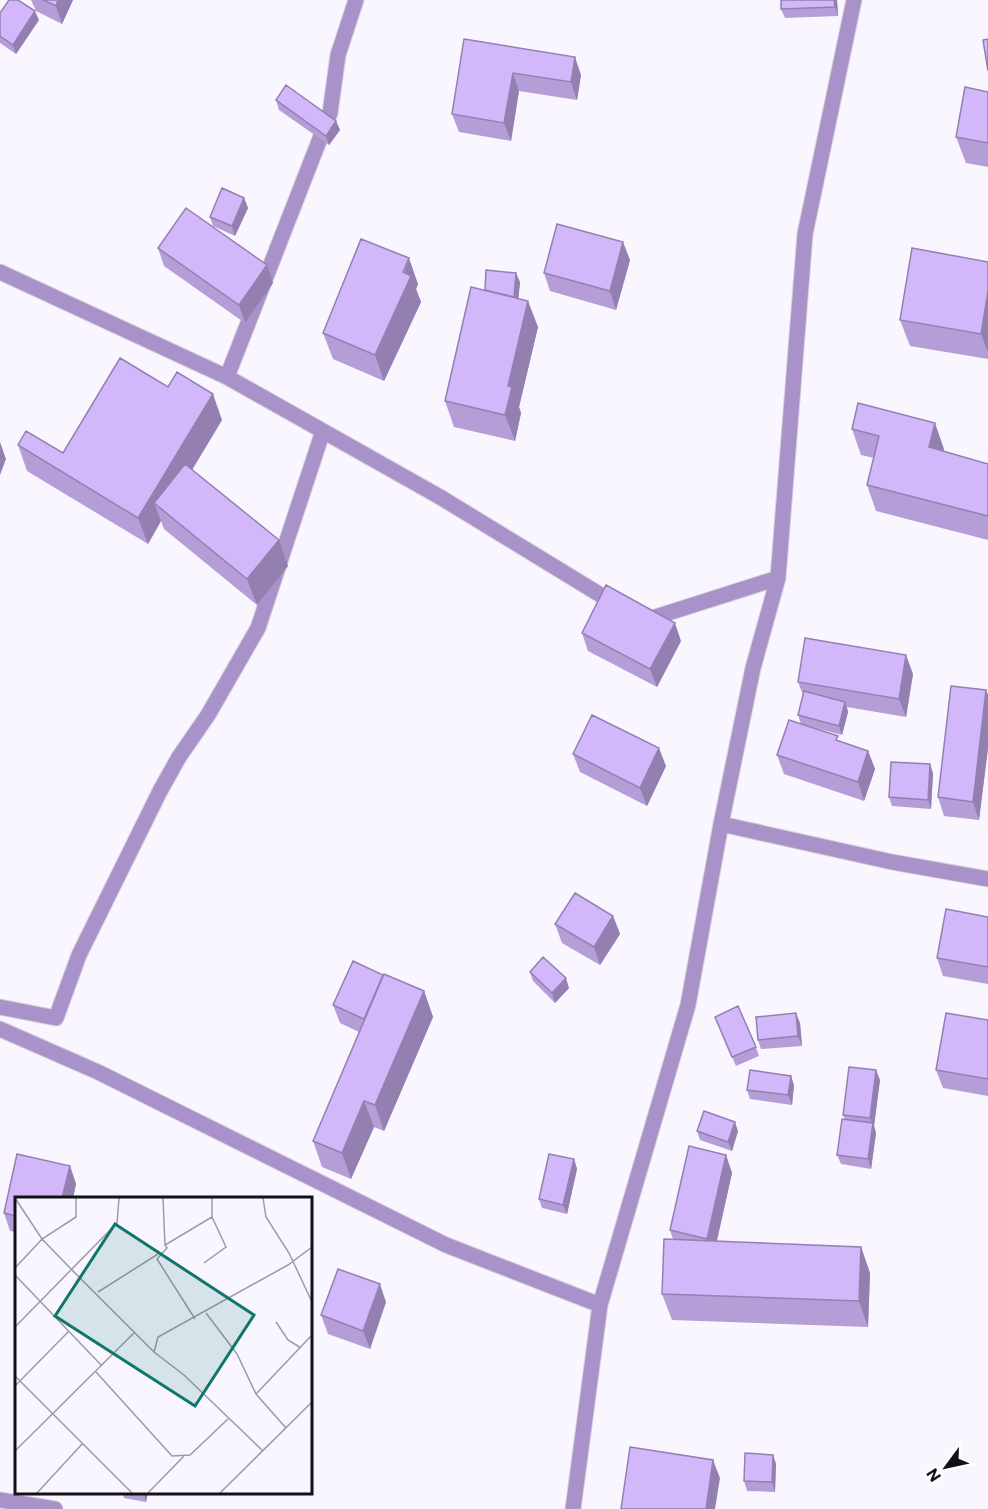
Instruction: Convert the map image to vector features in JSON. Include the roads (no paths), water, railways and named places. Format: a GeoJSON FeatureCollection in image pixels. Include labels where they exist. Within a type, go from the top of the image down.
{"type":"FeatureCollection","features":[{"type":"Feature","properties":{"kind":"street"},"geometry":{"type":"LineString","coordinates":[[227,377],[330,113],[338,56],[356,0]]}},
{"type":"Feature","properties":{"kind":"street"},"geometry":{"type":"LineString","coordinates":[[573,1509],[600,1305],[688,1005],[721,824],[753,668],[778,578],[805,234],[854,0]]}},
{"type":"Feature","properties":{"kind":"street"},"geometry":{"type":"LineString","coordinates":[[0,272],[227,377],[440,497],[644,622],[778,578]]}},
{"type":"Feature","properties":{"kind":"street"},"geometry":{"type":"LineString","coordinates":[[0,1007],[56,1018],[80,955],[160,791],[179,757],[208,715],[258,628],[323,430]]}},
{"type":"Feature","properties":{"kind":"street"},"geometry":{"type":"LineString","coordinates":[[721,824],[892,862],[988,879]]}},
{"type":"Feature","properties":{"kind":"street"},"geometry":{"type":"LineString","coordinates":[[0,1029],[98,1072],[446,1245],[600,1305]]}},
{"type":"Feature","properties":{"kind":"street"},"geometry":{"type":"LineString","coordinates":[[0,1500],[55,1509]]}}]}
